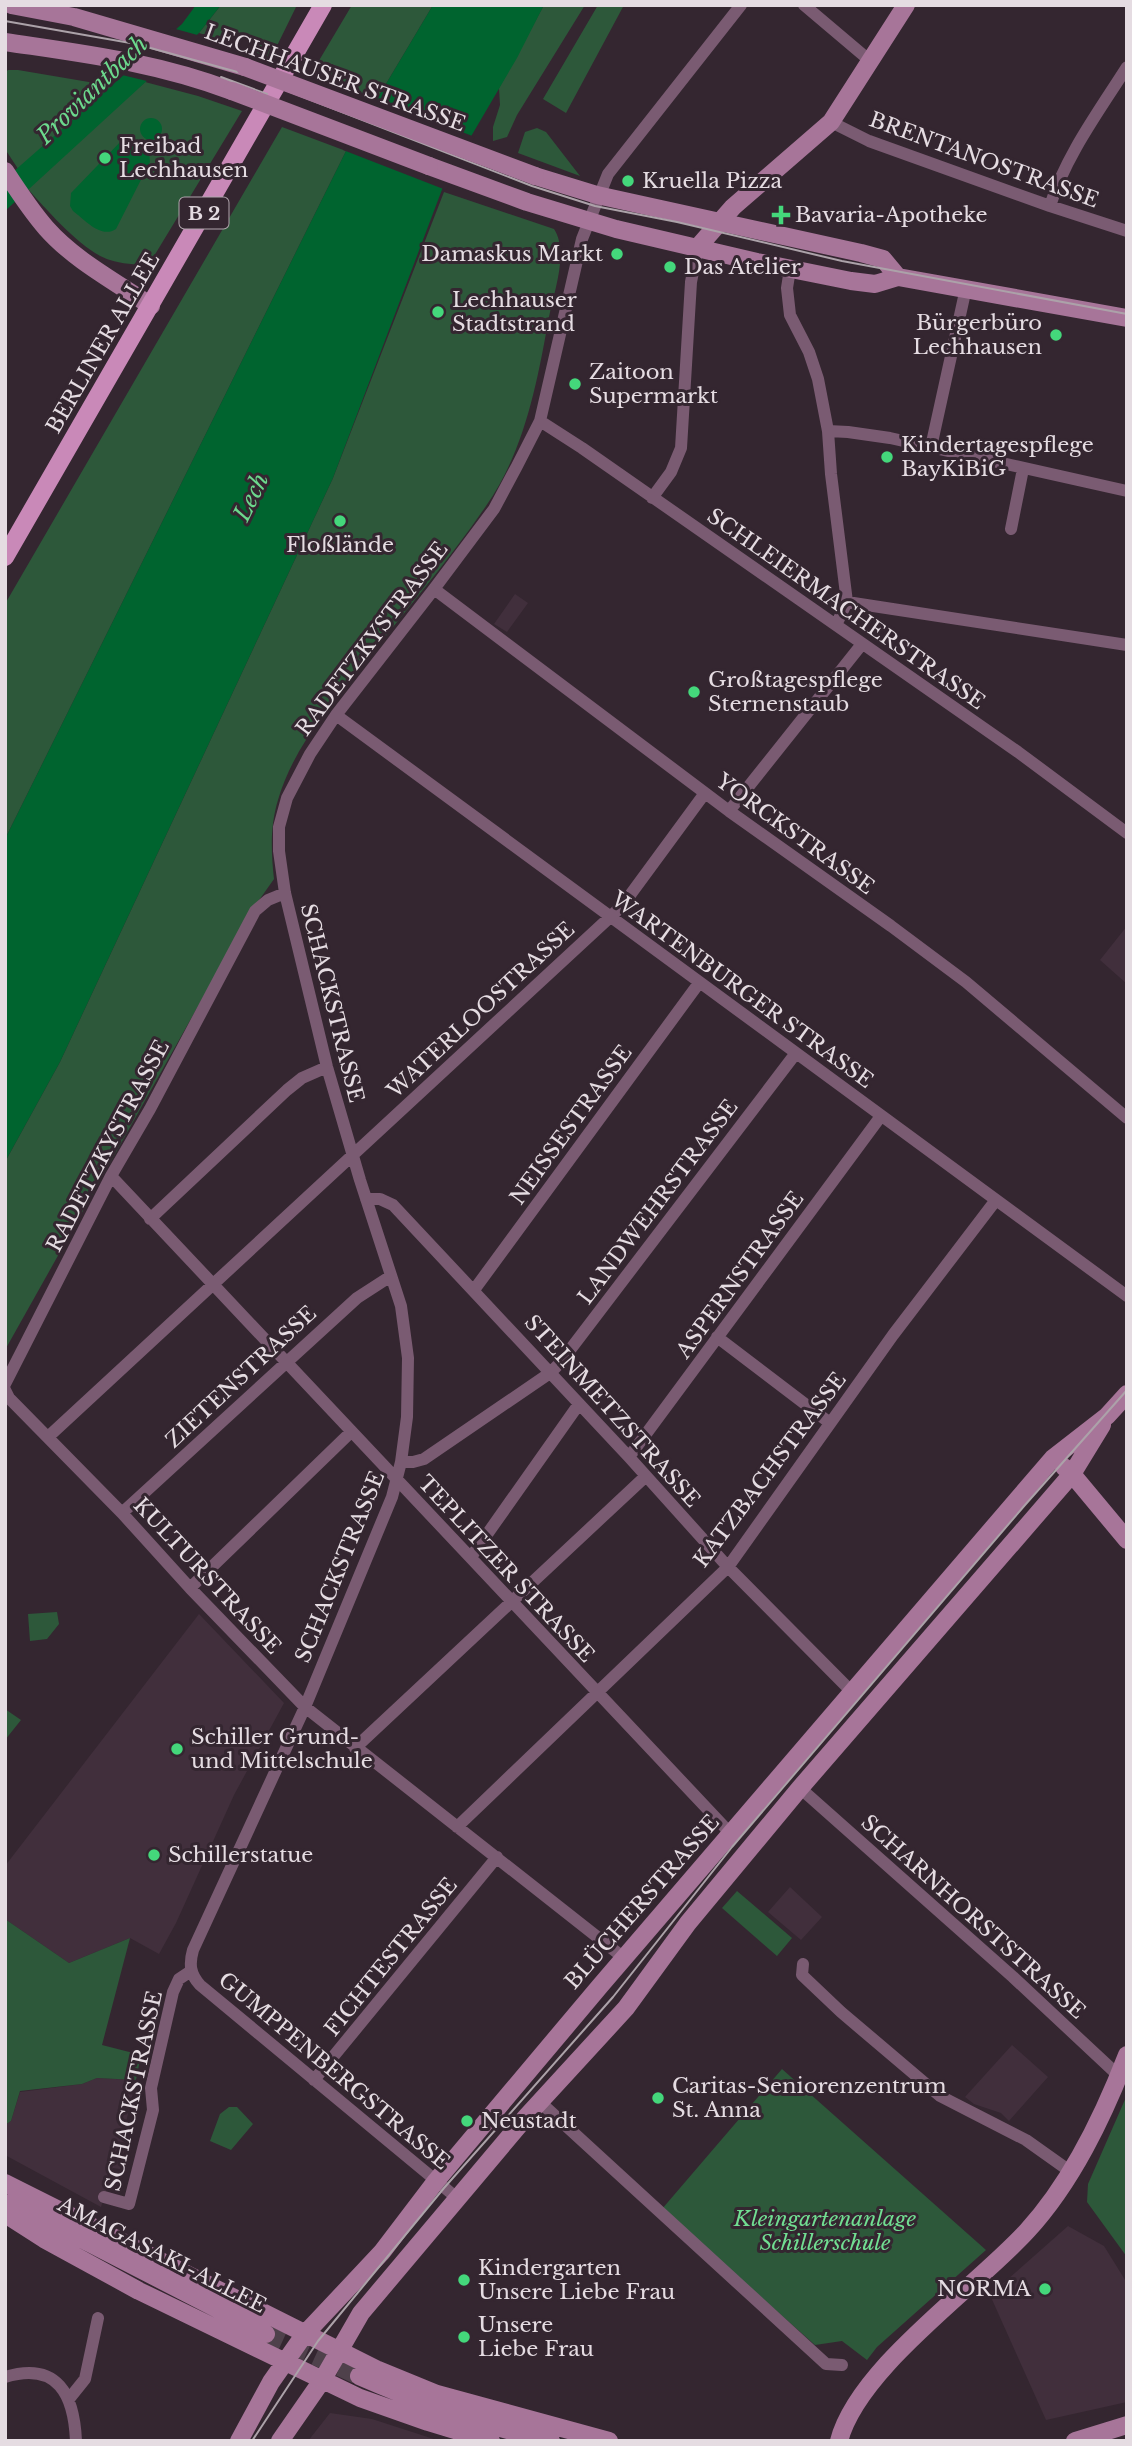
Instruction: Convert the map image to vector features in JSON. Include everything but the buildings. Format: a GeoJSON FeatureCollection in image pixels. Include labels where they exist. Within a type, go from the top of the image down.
{"type":"FeatureCollection","features":[{"type":"Feature","properties":{"kind":"main road","name":"BERLINER ALLEE"},"geometry":{"type":"LineString","coordinates":[[5,557],[323,5]]}},
{"type":"Feature","properties":{"kind":"street","name":"LECHHAUSER STRASSE"},"geometry":{"type":"LineString","coordinates":[[11,5],[74,17],[203,53],[535,176],[599,195],[883,259],[898,277]]}},
{"type":"Feature","properties":{"kind":"street","name":"RADETZKYSTRASSE"},"geometry":{"type":"LineString","coordinates":[[5,1384],[111,1176],[150,1109],[255,911],[268,900],[285,893],[279,851],[279,827],[287,798],[302,767],[336,715],[435,589],[498,503],[540,421],[582,239],[608,174],[741,5]]}},
{"type":"Feature","properties":{"kind":"street"},"geometry":{"type":"LineString","coordinates":[[804,5],[869,60]]}},
{"type":"Feature","properties":{"kind":"street"},"geometry":{"type":"LineString","coordinates":[[652,498],[671,472],[681,448],[691,282],[698,247],[718,221],[831,122],[906,5]]}},
{"type":"Feature","properties":{"kind":"street"},"geometry":{"type":"LineString","coordinates":[[5,42],[125,59],[187,75],[527,202],[588,222],[790,269],[876,284],[898,277],[1127,318]]}},
{"type":"Feature","properties":{"kind":"street"},"geometry":{"type":"LineString","coordinates":[[5,58],[30,46]]}},
{"type":"Feature","properties":{"kind":"street"},"geometry":{"type":"LineString","coordinates":[[1050,206],[1056,185],[1127,67]]}},
{"type":"Feature","properties":{"kind":"street","name":"BRENTANOSTRASSE"},"geometry":{"type":"LineString","coordinates":[[831,122],[859,137],[1127,231]]}},
{"type":"Feature","properties":{"kind":"street"},"geometry":{"type":"LineString","coordinates":[[6,173],[48,230],[77,255],[150,306]]}},
{"type":"Feature","properties":{"kind":"street"},"geometry":{"type":"LineString","coordinates":[[790,269],[787,288],[790,315],[809,352],[818,379],[828,431],[847,603],[836,625]]}},
{"type":"Feature","properties":{"kind":"street"},"geometry":{"type":"LineString","coordinates":[[930,447],[966,288]]}},
{"type":"Feature","properties":{"kind":"street","name":"SCHLEIERMACHERSTRASSE"},"geometry":{"type":"LineString","coordinates":[[540,421],[1026,757],[1127,832]]}},
{"type":"Feature","properties":{"kind":"street"},"geometry":{"type":"LineString","coordinates":[[828,431],[848,432],[930,447],[1127,491]]}},
{"type":"Feature","properties":{"kind":"street"},"geometry":{"type":"LineString","coordinates":[[1011,529],[1023,468]]}},
{"type":"Feature","properties":{"kind":"street","name":"YORCKSTRASSE"},"geometry":{"type":"LineString","coordinates":[[435,589],[729,811],[899,931],[966,982],[1127,1118]]}},
{"type":"Feature","properties":{"kind":"street"},"geometry":{"type":"LineString","coordinates":[[847,603],[1127,645]]}},
{"type":"Feature","properties":{"kind":"street"},"geometry":{"type":"LineString","coordinates":[[729,811],[862,644]]}},
{"type":"Feature","properties":{"kind":"street","name":"WARTENBURGER STRASSE"},"geometry":{"type":"LineString","coordinates":[[336,715],[1127,1296]]}},
{"type":"Feature","properties":{"kind":"street","name":"WATERLOOSTRASSE"},"geometry":{"type":"LineString","coordinates":[[48,1437],[622,906],[705,793]]}},
{"type":"Feature","properties":{"kind":"street","name":"SCHACKSTRASSE"},"geometry":{"type":"LineString","coordinates":[[104,2197],[129,2204],[153,2110],[151,2088],[173,1992],[179,1979],[191,1971],[192,1950],[305,1707],[397,1481],[401,1462],[407,1416],[408,1358],[401,1306],[352,1155],[327,1067],[285,893]]}},
{"type":"Feature","properties":{"kind":"street","name":"NEISSESTRASSE"},"geometry":{"type":"LineString","coordinates":[[474,1290],[699,983]]}},
{"type":"Feature","properties":{"kind":"street","name":"LANDWEHRSTRASSE"},"geometry":{"type":"LineString","coordinates":[[401,1462],[424,1459],[550,1373],[796,1053]]}},
{"type":"Feature","properties":{"kind":"street"},"geometry":{"type":"LineString","coordinates":[[150,1219],[287,1090],[302,1078],[327,1067]]}},
{"type":"Feature","properties":{"kind":"street","name":"ASPERNSTRASSE"},"geometry":{"type":"LineString","coordinates":[[629,1457],[881,1116]]}},
{"type":"Feature","properties":{"kind":"street","name":"TEPLITZER STRASSE"},"geometry":{"type":"LineString","coordinates":[[111,1176],[731,1834]]}},
{"type":"Feature","properties":{"kind":"street","name":"STEINMETZSTRASSE"},"geometry":{"type":"LineString","coordinates":[[366,1199],[380,1199],[393,1205],[728,1567],[853,1693]]}},
{"type":"Feature","properties":{"kind":"street","name":"KATZBACHSTRASSE"},"geometry":{"type":"LineString","coordinates":[[457,1826],[728,1567],[830,1423],[996,1200]]}},
{"type":"Feature","properties":{"kind":"street","name":"ZIETENSTRASSE"},"geometry":{"type":"LineString","coordinates":[[122,1513],[357,1298],[391,1276]]}},
{"type":"Feature","properties":{"kind":"street"},"geometry":{"type":"LineString","coordinates":[[718,1337],[830,1423]]}},
{"type":"Feature","properties":{"kind":"street","name":"KULTURSTRASSE"},"geometry":{"type":"LineString","coordinates":[[5,1390],[9,1398],[305,1707],[624,1958]]}},
{"type":"Feature","properties":{"kind":"street","name":"BLÜCHERSTRASSE"},"geometry":{"type":"LineString","coordinates":[[239,2441],[284,2361],[304,2334],[382,2252],[436,2181],[624,1958],[1053,1458],[1107,1416],[1127,1394]]}},
{"type":"Feature","properties":{"kind":"street"},"geometry":{"type":"LineString","coordinates":[[471,1557],[579,1404]]}},
{"type":"Feature","properties":{"kind":"street","name":"BLÜCHERSTRASSE"},"geometry":{"type":"LineString","coordinates":[[280,2441],[323,2379],[361,2313],[540,2102],[632,2001],[688,1923],[800,1788],[1072,1474],[1107,1416]]}},
{"type":"Feature","properties":{"kind":"street"},"geometry":{"type":"LineString","coordinates":[[190,1588],[351,1432]]}},
{"type":"Feature","properties":{"kind":"street"},"geometry":{"type":"LineString","coordinates":[[1053,1458],[1072,1474],[1127,1540]]}},
{"type":"Feature","properties":{"kind":"street"},"geometry":{"type":"LineString","coordinates":[[355,1748],[646,1476]]}},
{"type":"Feature","properties":{"kind":"street","name":"SCHARNHORSTSTRASSE"},"geometry":{"type":"LineString","coordinates":[[800,1788],[1013,1977],[1119,2076]]}},
{"type":"Feature","properties":{"kind":"street","name":"FICHTESTRASSE"},"geometry":{"type":"LineString","coordinates":[[314,2080],[497,1857]]}},
{"type":"Feature","properties":{"kind":"street"},"geometry":{"type":"LineString","coordinates":[[803,1964],[802,1975],[841,2012],[940,2096],[1026,2140],[1071,2172]]}},
{"type":"Feature","properties":{"kind":"street","name":"GUMPPENBERGSTRASSE"},"geometry":{"type":"LineString","coordinates":[[191,1971],[200,1985],[457,2198]]}},
{"type":"Feature","properties":{"kind":"street"},"geometry":{"type":"LineString","coordinates":[[839,2441],[850,2414],[862,2395],[891,2359],[1028,2230],[1071,2172],[1127,2055]]}},
{"type":"Feature","properties":{"kind":"street"},"geometry":{"type":"LineString","coordinates":[[540,2102],[826,2364],[842,2365]]}},
{"type":"Feature","properties":{"kind":"street"},"geometry":{"type":"LineString","coordinates":[[5,2183],[339,2352],[437,2394],[609,2441]]}},
{"type":"Feature","properties":{"kind":"street","name":"AMAGASAKI-ALLEE"},"geometry":{"type":"LineString","coordinates":[[5,2191],[37,2216]]}},
{"type":"Feature","properties":{"kind":"street","name":"AMAGASAKI-ALLEE"},"geometry":{"type":"LineString","coordinates":[[5,2203],[37,2216],[267,2334]]}},
{"type":"Feature","properties":{"kind":"street"},"geometry":{"type":"LineString","coordinates":[[5,2214],[44,2239],[139,2291],[360,2398],[491,2441]]}},
{"type":"Feature","properties":{"kind":"street"},"geometry":{"type":"LineString","coordinates":[[69,2399],[85,2379],[98,2318]]}},
{"type":"Feature","properties":{"kind":"street"},"geometry":{"type":"LineString","coordinates":[[5,2378],[32,2373],[46,2376],[58,2384],[69,2399],[75,2415],[76,2441]]}},
{"type":"Feature","properties":{"kind":"street"},"geometry":{"type":"LineString","coordinates":[[359,2376],[471,2421],[551,2441]]}},
{"type":"Feature","properties":{"kind":"street"},"geometry":{"type":"LineString","coordinates":[[1075,2441],[1127,2425]]}},
{"type":"Feature","properties":{"kind":"shaded area"},"geometry":{"type":"Polygon","coordinates":[[[515,594],[528,603],[507,632],[494,624],[515,594]]]}},
{"type":"Feature","properties":{"kind":"shaded area"},"geometry":{"type":"Polygon","coordinates":[[[1127,926],[1127,984],[1100,960],[1127,926]]]}},
{"type":"Feature","properties":{"kind":"shaded area","name":"Schiller Grund- und Mittelschule"},"geometry":{"type":"Polygon","coordinates":[[[199,1614],[284,1703],[234,1795],[176,1923],[159,1954],[130,1938],[69,1963],[5,1919],[5,1866],[199,1614]]]}},
{"type":"Feature","properties":{"kind":"shaded area"},"geometry":{"type":"Polygon","coordinates":[[[790,1887],[822,1917],[801,1940],[768,1912],[790,1887]]]}},
{"type":"Feature","properties":{"kind":"shaded area"},"geometry":{"type":"Polygon","coordinates":[[[1012,2045],[1048,2077],[1009,2121],[1001,2113],[974,2104],[965,2097],[1012,2045]]]}},
{"type":"Feature","properties":{"kind":"shaded area"},"geometry":{"type":"Polygon","coordinates":[[[97,2078],[136,2080],[124,2131],[129,2132],[120,2169],[113,2168],[101,2207],[5,2155],[5,2125],[11,2121],[20,2092],[82,2084],[97,2078]]]}},
{"type":"Feature","properties":{"kind":"shaded area"},"geometry":{"type":"Polygon","coordinates":[[[1068,2226],[1104,2246],[1127,2283],[1127,2402],[1046,2420],[990,2295],[1068,2226]]]}},
{"type":"Feature","properties":{"kind":"shaded area"},"geometry":{"type":"Polygon","coordinates":[[[330,2413],[372,2419],[440,2441],[308,2441],[330,2413]]]}},
{"type":"Feature","properties":{"kind":"green space"},"geometry":{"type":"Polygon","coordinates":[[[221,5],[297,5],[271,58],[255,52],[254,39],[245,33],[233,32],[225,41],[199,33],[221,5]]]}},
{"type":"Feature","properties":{"kind":"green space"},"geometry":{"type":"Polygon","coordinates":[[[352,5],[433,5],[377,99],[311,74],[352,5]]]}},
{"type":"Feature","properties":{"kind":"green space"},"geometry":{"type":"Polygon","coordinates":[[[544,5],[585,5],[517,115],[507,137],[493,141],[493,127],[500,105],[499,88],[544,5]]]}},
{"type":"Feature","properties":{"kind":"green space"},"geometry":{"type":"Polygon","coordinates":[[[598,5],[624,5],[566,113],[543,99],[598,5]]]}},
{"type":"Feature","properties":{"kind":"green space","name":"Freibad Lechhausen"},"geometry":{"type":"Polygon","coordinates":[[[8,70],[136,90],[145,82],[242,111],[148,266],[100,256],[66,229],[28,189],[30,187],[5,149],[5,73],[8,70]]]}},
{"type":"Feature","properties":{"kind":"green space"},"geometry":{"type":"Polygon","coordinates":[[[282,127],[346,151],[5,839],[5,604],[282,127]]]}},
{"type":"Feature","properties":{"kind":"green space"},"geometry":{"type":"Polygon","coordinates":[[[537,128],[546,132],[580,176],[518,153],[525,132],[537,128]]]}},
{"type":"Feature","properties":{"kind":"green space"},"geometry":{"type":"Polygon","coordinates":[[[444,192],[554,229],[558,238],[560,260],[557,284],[540,366],[520,439],[511,462],[486,506],[440,569],[335,700],[301,748],[284,782],[275,810],[272,839],[274,879],[252,910],[5,1350],[5,1162],[60,1062],[333,478],[444,192]]]}},
{"type":"Feature","properties":{"kind":"green space"},"geometry":{"type":"Polygon","coordinates":[[[57,1612],[59,1624],[47,1639],[30,1641],[28,1614],[57,1612]]]}},
{"type":"Feature","properties":{"kind":"green space"},"geometry":{"type":"Polygon","coordinates":[[[5,1709],[21,1720],[5,1740],[5,1709]]]}},
{"type":"Feature","properties":{"kind":"green space"},"geometry":{"type":"Polygon","coordinates":[[[737,1891],[792,1938],[777,1956],[722,1908],[737,1891]]]}},
{"type":"Feature","properties":{"kind":"green space"},"geometry":{"type":"Polygon","coordinates":[[[5,1919],[69,1963],[130,1938],[102,2045],[141,2055],[136,2080],[97,2078],[82,2084],[20,2091],[11,2121],[5,2125],[5,1919]]]}},
{"type":"Feature","properties":{"kind":"green space","name":"Kleingartenanlage Schillerschule"},"geometry":{"type":"Polygon","coordinates":[[[782,2069],[986,2250],[877,2347],[867,2360],[842,2341],[815,2345],[662,2209],[782,2069]]]}},
{"type":"Feature","properties":{"kind":"green space"},"geometry":{"type":"Polygon","coordinates":[[[1127,2095],[1127,2257],[1087,2202],[1088,2184],[1127,2095]]]}},
{"type":"Feature","properties":{"kind":"green space"},"geometry":{"type":"Polygon","coordinates":[[[229,2107],[237,2107],[253,2124],[231,2150],[210,2141],[220,2114],[229,2107]]]}},
{"type":"Feature","properties":{"kind":"water"},"geometry":{"type":"Polygon","coordinates":[[[196,5],[221,5],[199,33],[5,211],[5,179],[182,24],[196,5]]]}},
{"type":"Feature","properties":{"kind":"water","name":"Lech"},"geometry":{"type":"Polygon","coordinates":[[[433,5],[544,5],[517,58],[446,179],[333,478],[60,1062],[5,1162],[5,839],[346,151],[433,5]]]}},
{"type":"Feature","properties":{"kind":"water"},"geometry":{"type":"Polygon","coordinates":[[[151,118],[159,121],[162,129],[159,137],[151,140],[143,137],[140,129],[143,121],[151,118]]]}},
{"type":"Feature","properties":{"kind":"water"},"geometry":{"type":"Polygon","coordinates":[[[124,138],[133,139],[149,151],[150,162],[116,229],[105,232],[93,227],[73,211],[70,206],[71,193],[124,138]]]}},
{"type":"Feature","properties":{"kind":"pier"},"geometry":{"type":"Polygon","coordinates":[[[172,28],[201,36],[151,82],[118,74],[172,28]]]}},
{"type":"Feature","properties":{"kind":"pier"},"geometry":{"type":"Polygon","coordinates":[[[374,98],[475,137],[446,190],[343,150],[374,98]]]}},
{"type":"Feature","properties":{"kind":"tunnel"},"geometry":{"type":"LineString","coordinates":[[266,2334],[359,2376]]}},
{"type":"Feature","properties":{"kind":"tram line"},"geometry":{"type":"LineString","coordinates":[[5,21],[136,44],[241,73],[532,186],[595,206],[677,222],[842,261],[1127,314]]}},
{"type":"Feature","properties":{"kind":"tram line"},"geometry":{"type":"LineString","coordinates":[[221,77],[267,94]]}},
{"type":"Feature","properties":{"kind":"tram line"},"geometry":{"type":"LineString","coordinates":[[252,2441],[318,2341],[444,2188],[613,1997],[732,1847],[1127,1390]]}},
{"type":"Feature","properties":{"kind":"place","name":"Freibad Lechhausen"},"geometry":{"type":"Point","coordinates":[105,158]}},
{"type":"Feature","properties":{"kind":"place","name":"Kruella Pizza"},"geometry":{"type":"Point","coordinates":[628,181]}},
{"type":"Feature","properties":{"kind":"place","name":"Bavaria-Apotheke"},"geometry":{"type":"Point","coordinates":[781,215]}},
{"type":"Feature","properties":{"kind":"place","name":"Damaskus Markt"},"geometry":{"type":"Point","coordinates":[617,254]}},
{"type":"Feature","properties":{"kind":"place","name":"Das Atelier"},"geometry":{"type":"Point","coordinates":[670,267]}},
{"type":"Feature","properties":{"kind":"place","name":"Lechhauser Stadtstrand"},"geometry":{"type":"Point","coordinates":[438,312]}},
{"type":"Feature","properties":{"kind":"place","name":"Bürgerbüro Lechhausen"},"geometry":{"type":"Point","coordinates":[1056,335]}},
{"type":"Feature","properties":{"kind":"place","name":"Zaitoon Supermarkt"},"geometry":{"type":"Point","coordinates":[575,384]}},
{"type":"Feature","properties":{"kind":"place","name":"Kindertagespflege BayKiBiG"},"geometry":{"type":"Point","coordinates":[887,457]}},
{"type":"Feature","properties":{"kind":"place","name":"Floßlände"},"geometry":{"type":"Point","coordinates":[340,521]}},
{"type":"Feature","properties":{"kind":"place","name":"Großtagespflege Sternenstaub"},"geometry":{"type":"Point","coordinates":[694,692]}},
{"type":"Feature","properties":{"kind":"place","name":"Schiller Grund- und Mittelschule"},"geometry":{"type":"Point","coordinates":[177,1749]}},
{"type":"Feature","properties":{"kind":"place","name":"Schillerstatue"},"geometry":{"type":"Point","coordinates":[154,1855]}},
{"type":"Feature","properties":{"kind":"place","name":"Caritas-Seniorenzentrum St. Anna"},"geometry":{"type":"Point","coordinates":[658,2098]}},
{"type":"Feature","properties":{"kind":"place","name":"Neustadt"},"geometry":{"type":"Point","coordinates":[467,2121]}},
{"type":"Feature","properties":{"kind":"place","name":"Kindergarten Unsere Liebe Frau"},"geometry":{"type":"Point","coordinates":[464,2280]}},
{"type":"Feature","properties":{"kind":"place","name":"NORMA"},"geometry":{"type":"Point","coordinates":[1045,2289]}},
{"type":"Feature","properties":{"kind":"place","name":"Unsere Liebe Frau"},"geometry":{"type":"Point","coordinates":[464,2337]}},
{"type":"Feature","properties":{"kind":"water label","name":"Proviantbach"},"geometry":{"type":"Point","coordinates":[92,90]}}]}
